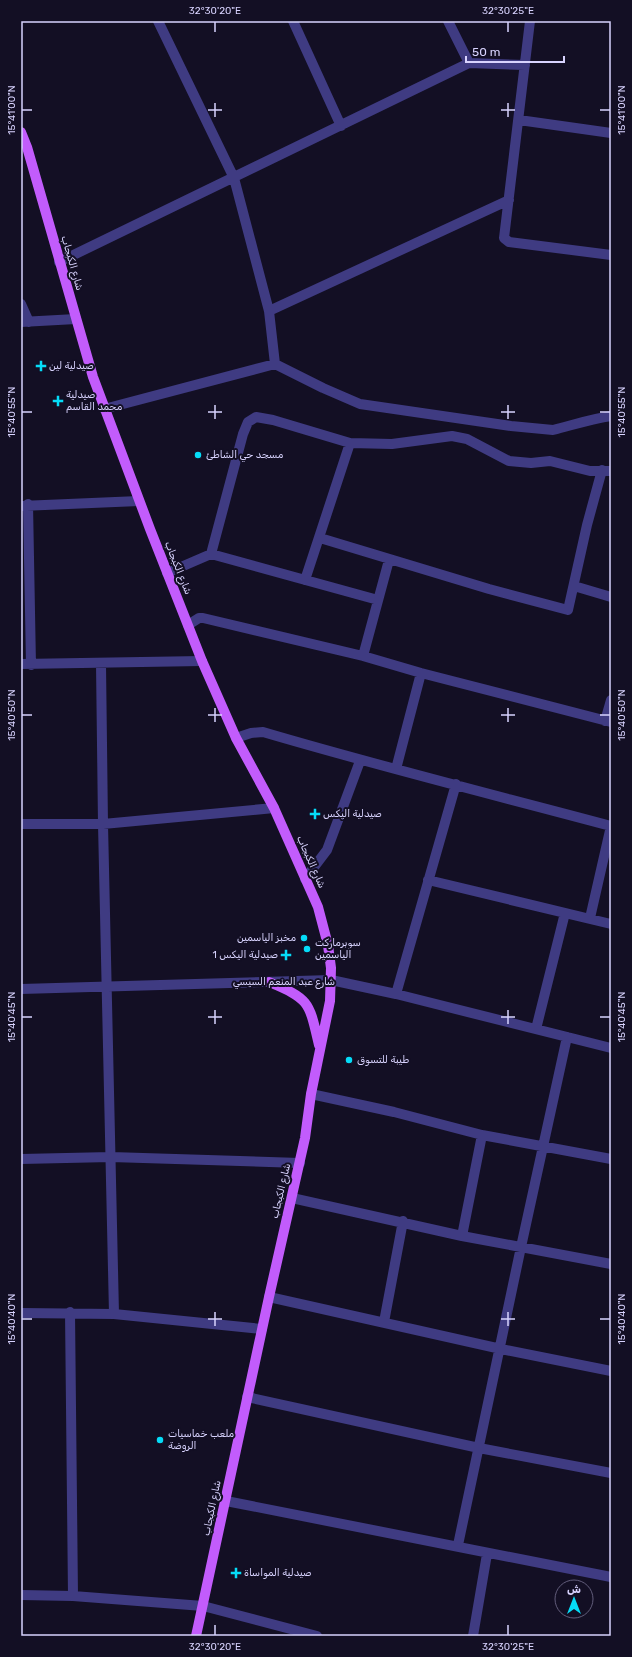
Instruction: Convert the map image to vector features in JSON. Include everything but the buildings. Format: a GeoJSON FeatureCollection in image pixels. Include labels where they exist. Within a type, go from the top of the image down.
{"type":"FeatureCollection","features":[{"type":"Feature","properties":{"kind":"main road","name":"شارع الكبجاب"},"geometry":{"type":"LineString","coordinates":[[21,132],[27,147],[59,262],[104,409],[202,662],[236,738],[274,808],[318,907],[328,945],[331,980],[330,1002],[311,1094],[305,1138],[247,1396],[226,1501],[196,1636]]}},
{"type":"Feature","properties":{"kind":"main road"},"geometry":{"type":"LineString","coordinates":[[269,982],[295,993],[307,1004],[320,1048]]}},
{"type":"Feature","properties":{"kind":"street"},"geometry":{"type":"LineString","coordinates":[[158,21],[234,178],[269,311],[275,364]]}},
{"type":"Feature","properties":{"kind":"street"},"geometry":{"type":"LineString","coordinates":[[294,21],[341,126]]}},
{"type":"Feature","properties":{"kind":"street"},"geometry":{"type":"LineString","coordinates":[[448,21],[469,63]]}},
{"type":"Feature","properties":{"kind":"street"},"geometry":{"type":"LineString","coordinates":[[530,21],[504,238],[509,242],[611,255]]}},
{"type":"Feature","properties":{"kind":"street"},"geometry":{"type":"LineString","coordinates":[[59,262],[469,63],[524,64]]}},
{"type":"Feature","properties":{"kind":"street"},"geometry":{"type":"LineString","coordinates":[[519,120],[611,133]]}},
{"type":"Feature","properties":{"kind":"street"},"geometry":{"type":"LineString","coordinates":[[269,311],[509,200]]}},
{"type":"Feature","properties":{"kind":"street"},"geometry":{"type":"LineString","coordinates":[[21,304],[25,322],[76,319]]}},
{"type":"Feature","properties":{"kind":"street"},"geometry":{"type":"LineString","coordinates":[[104,409],[275,364],[323,388],[360,404],[397,410],[553,430],[575,425],[591,419],[611,416]]}},
{"type":"Feature","properties":{"kind":"street"},"geometry":{"type":"LineString","coordinates":[[211,554],[243,434],[248,422],[256,417],[273,420],[350,444],[392,444],[452,436],[467,439],[509,461],[531,463],[550,461],[578,469],[606,470],[587,525],[569,608],[565,611],[389,560],[320,538]]}},
{"type":"Feature","properties":{"kind":"street"},"geometry":{"type":"LineString","coordinates":[[305,580],[350,444]]}},
{"type":"Feature","properties":{"kind":"street"},"geometry":{"type":"LineString","coordinates":[[139,501],[25,505],[26,664],[202,662]]}},
{"type":"Feature","properties":{"kind":"street"},"geometry":{"type":"LineString","coordinates":[[167,573],[211,554],[378,600]]}},
{"type":"Feature","properties":{"kind":"street"},"geometry":{"type":"LineString","coordinates":[[363,656],[389,560]]}},
{"type":"Feature","properties":{"kind":"street"},"geometry":{"type":"LineString","coordinates":[[574,586],[611,597]]}},
{"type":"Feature","properties":{"kind":"street"},"geometry":{"type":"LineString","coordinates":[[188,625],[199,618],[203,618],[363,656],[421,673],[608,722],[611,700]]}},
{"type":"Feature","properties":{"kind":"street"},"geometry":{"type":"LineString","coordinates":[[101,664],[114,1314]]}},
{"type":"Feature","properties":{"kind":"street"},"geometry":{"type":"LineString","coordinates":[[396,769],[421,673]]}},
{"type":"Feature","properties":{"kind":"street"},"geometry":{"type":"LineString","coordinates":[[236,738],[251,733],[263,732],[360,761],[456,784],[611,826],[590,918]]}},
{"type":"Feature","properties":{"kind":"street"},"geometry":{"type":"LineString","coordinates":[[305,879],[327,850],[360,761]]}},
{"type":"Feature","properties":{"kind":"street"},"geometry":{"type":"LineString","coordinates":[[396,994],[456,784]]}},
{"type":"Feature","properties":{"kind":"street"},"geometry":{"type":"LineString","coordinates":[[21,824],[103,824],[274,808]]}},
{"type":"Feature","properties":{"kind":"street"},"geometry":{"type":"LineString","coordinates":[[428,880],[611,924]]}},
{"type":"Feature","properties":{"kind":"street"},"geometry":{"type":"LineString","coordinates":[[536,1029],[565,913]]}},
{"type":"Feature","properties":{"kind":"street","name":"شارع عبد المنعم السيسي"},"geometry":{"type":"LineString","coordinates":[[21,989],[331,980],[396,994],[611,1048]]}},
{"type":"Feature","properties":{"kind":"street"},"geometry":{"type":"LineString","coordinates":[[458,1546],[567,1037]]}},
{"type":"Feature","properties":{"kind":"street"},"geometry":{"type":"LineString","coordinates":[[311,1094],[394,1112],[482,1135],[611,1159]]}},
{"type":"Feature","properties":{"kind":"street"},"geometry":{"type":"LineString","coordinates":[[462,1236],[482,1135]]}},
{"type":"Feature","properties":{"kind":"street"},"geometry":{"type":"LineString","coordinates":[[21,1159],[111,1157],[300,1163]]}},
{"type":"Feature","properties":{"kind":"street"},"geometry":{"type":"LineString","coordinates":[[292,1198],[403,1221],[462,1236],[611,1264]]}},
{"type":"Feature","properties":{"kind":"street"},"geometry":{"type":"LineString","coordinates":[[384,1322],[403,1221]]}},
{"type":"Feature","properties":{"kind":"street"},"geometry":{"type":"LineString","coordinates":[[269,1297],[501,1349],[611,1371]]}},
{"type":"Feature","properties":{"kind":"street"},"geometry":{"type":"LineString","coordinates":[[70,1312],[73,1596]]}},
{"type":"Feature","properties":{"kind":"street"},"geometry":{"type":"LineString","coordinates":[[21,1313],[70,1312],[114,1314],[262,1329]]}},
{"type":"Feature","properties":{"kind":"street"},"geometry":{"type":"LineString","coordinates":[[247,1396],[479,1448],[611,1473]]}},
{"type":"Feature","properties":{"kind":"street"},"geometry":{"type":"LineString","coordinates":[[226,1501],[458,1546],[487,1554],[611,1577]]}},
{"type":"Feature","properties":{"kind":"street"},"geometry":{"type":"LineString","coordinates":[[473,1636],[487,1554]]}},
{"type":"Feature","properties":{"kind":"street"},"geometry":{"type":"LineString","coordinates":[[21,1595],[73,1596],[203,1606],[299,1634],[317,1636]]}},
{"type":"Feature","properties":{"kind":"place","name":"صيدلية لين"},"geometry":{"type":"Point","coordinates":[41,366]}},
{"type":"Feature","properties":{"kind":"place","name":"صيدلية محمد القاسم"},"geometry":{"type":"Point","coordinates":[58,401]}},
{"type":"Feature","properties":{"kind":"place","name":"مسجد حي الشاطئ"},"geometry":{"type":"Point","coordinates":[198,455]}},
{"type":"Feature","properties":{"kind":"place","name":"صيدلية اليكس"},"geometry":{"type":"Point","coordinates":[315,814]}},
{"type":"Feature","properties":{"kind":"place","name":"مخبز الياسمين"},"geometry":{"type":"Point","coordinates":[304,938]}},
{"type":"Feature","properties":{"kind":"place","name":"سوبرماركت الياسمين"},"geometry":{"type":"Point","coordinates":[307,949]}},
{"type":"Feature","properties":{"kind":"place","name":"صيدلية اليكس 1"},"geometry":{"type":"Point","coordinates":[286,955]}},
{"type":"Feature","properties":{"kind":"place","name":"طيبة للتسوق"},"geometry":{"type":"Point","coordinates":[349,1060]}},
{"type":"Feature","properties":{"kind":"place","name":"ملعب خماسيات الروضة"},"geometry":{"type":"Point","coordinates":[160,1440]}},
{"type":"Feature","properties":{"kind":"place","name":"صيدلية المواساة"},"geometry":{"type":"Point","coordinates":[236,1573]}}]}
